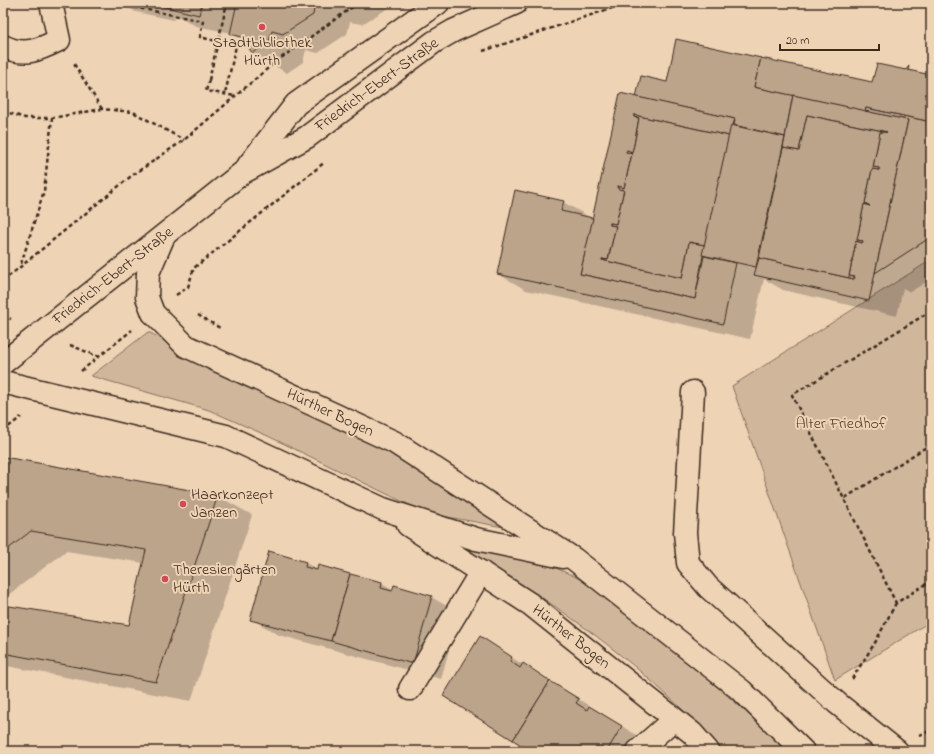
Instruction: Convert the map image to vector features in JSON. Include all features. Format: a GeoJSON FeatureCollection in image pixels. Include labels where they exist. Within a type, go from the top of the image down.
{"type":"FeatureCollection","features":[{"type":"Feature","properties":{"kind":"street"},"geometry":{"type":"LineString","coordinates":[[3,46],[14,52],[37,50],[59,40],[51,3]]}},
{"type":"Feature","properties":{"kind":"street","name":"Friedrich-Ebert-Straße"},"geometry":{"type":"LineString","coordinates":[[242,173],[296,104],[438,3]]}},
{"type":"Feature","properties":{"kind":"street","name":"Friedrich-Ebert-Straße"},"geometry":{"type":"LineString","coordinates":[[3,363],[163,238],[242,173],[307,137],[434,42],[453,31],[516,3]]}},
{"type":"Feature","properties":{"kind":"street","name":"Hürther Bogen"},"geometry":{"type":"LineString","coordinates":[[163,238],[148,273],[147,297],[153,313],[186,346],[394,442],[574,559],[742,691],[804,751]]}},
{"type":"Feature","properties":{"kind":"street","name":"Hürther Bogen"},"geometry":{"type":"LineString","coordinates":[[3,382],[226,436],[383,509],[476,539],[574,559]]}},
{"type":"Feature","properties":{"kind":"street"},"geometry":{"type":"LineString","coordinates":[[693,392],[685,533],[688,563],[708,587],[837,703],[897,751]]}},
{"type":"Feature","properties":{"kind":"street","name":"Hürther Bogen"},"geometry":{"type":"LineString","coordinates":[[383,509],[530,604],[692,733],[708,751]]}},
{"type":"Feature","properties":{"kind":"street"},"geometry":{"type":"LineString","coordinates":[[410,689],[481,572]]}},
{"type":"Feature","properties":{"kind":"street"},"geometry":{"type":"LineString","coordinates":[[638,751],[674,719]]}},
{"type":"Feature","properties":{"kind":"path"},"geometry":{"type":"LineString","coordinates":[[113,3],[203,20],[200,37],[236,46],[225,94]]}},
{"type":"Feature","properties":{"kind":"path"},"geometry":{"type":"LineString","coordinates":[[227,3],[206,91],[235,96]]}},
{"type":"Feature","properties":{"kind":"path"},"geometry":{"type":"LineString","coordinates":[[3,282],[21,265],[130,177],[184,140],[274,63],[358,3]]}},
{"type":"Feature","properties":{"kind":"path"},"geometry":{"type":"LineString","coordinates":[[478,53],[627,3]]}},
{"type":"Feature","properties":{"kind":"path"},"geometry":{"type":"LineString","coordinates":[[59,40],[102,109]]}},
{"type":"Feature","properties":{"kind":"path"},"geometry":{"type":"LineString","coordinates":[[3,111],[25,118],[52,118],[102,109],[133,112],[184,140]]}},
{"type":"Feature","properties":{"kind":"path"},"geometry":{"type":"LineString","coordinates":[[21,265],[44,192],[52,118]]}},
{"type":"Feature","properties":{"kind":"path"},"geometry":{"type":"LineString","coordinates":[[175,296],[188,287],[194,268],[330,158]]}},
{"type":"Feature","properties":{"kind":"path"},"geometry":{"type":"LineString","coordinates":[[896,603],[845,498],[792,395],[931,311]]}},
{"type":"Feature","properties":{"kind":"path"},"geometry":{"type":"LineString","coordinates":[[845,498],[931,444]]}},
{"type":"Feature","properties":{"kind":"path"},"geometry":{"type":"LineString","coordinates":[[837,703],[876,641],[896,603],[931,581]]}},
{"type":"Feature","properties":{"kind":"green space","name":"Alter Friedhof"},"geometry":{"type":"Polygon","coordinates":[[[931,260],[931,621],[835,680],[732,386],[931,260]]]}},
{"type":"Feature","properties":{"kind":"green space"},"geometry":{"type":"Polygon","coordinates":[[[148,332],[344,428],[419,469],[509,528],[426,513],[270,437],[209,410],[91,376],[148,332]]]}},
{"type":"Feature","properties":{"kind":"green space"},"geometry":{"type":"Polygon","coordinates":[[[447,540],[544,563],[572,575],[597,589],[648,627],[791,751],[722,751],[679,706],[610,646],[514,579],[447,540]]]}},
{"type":"Feature","properties":{"kind":"building"},"geometry":{"type":"Polygon","coordinates":[[[161,3],[202,3],[199,15],[161,6],[161,3]]]}},
{"type":"Feature","properties":{"kind":"building","name":"Stadtbibliothek Hürth"},"geometry":{"type":"Polygon","coordinates":[[[237,3],[315,3],[313,15],[283,34],[272,31],[269,42],[252,53],[242,37],[230,34],[237,3]]]}},
{"type":"Feature","properties":{"kind":"building"},"geometry":{"type":"Polygon","coordinates":[[[676,39],[761,58],[754,87],[793,95],[785,137],[734,125],[735,119],[636,97],[641,76],[667,82],[676,39]]]}},
{"type":"Feature","properties":{"kind":"building"},"geometry":{"type":"Polygon","coordinates":[[[761,58],[872,82],[877,64],[906,70],[909,66],[908,70],[931,75],[931,122],[866,108],[865,111],[754,87],[761,58]]]}},
{"type":"Feature","properties":{"kind":"building"},"geometry":{"type":"Polygon","coordinates":[[[620,93],[735,119],[729,136],[634,115],[634,117],[639,118],[634,145],[632,152],[627,150],[626,152],[632,154],[624,188],[618,186],[618,189],[624,190],[616,224],[610,223],[610,225],[616,226],[608,260],[602,260],[682,278],[689,242],[705,245],[695,299],[580,274],[620,93]]]}},
{"type":"Feature","properties":{"kind":"building"},"geometry":{"type":"Polygon","coordinates":[[[793,95],[908,120],[869,301],[754,275],[759,258],[854,279],[855,277],[849,276],[856,241],[862,243],[863,241],[857,240],[864,204],[870,206],[865,203],[872,169],[879,170],[879,168],[873,167],[880,132],[887,132],[807,115],[799,151],[783,148],[793,95]]]}},
{"type":"Feature","properties":{"kind":"building"},"geometry":{"type":"Polygon","coordinates":[[[866,108],[931,122],[931,237],[875,273],[908,120],[865,111],[866,108]]]}},
{"type":"Feature","properties":{"kind":"building"},"geometry":{"type":"Polygon","coordinates":[[[634,115],[729,136],[705,245],[689,242],[682,278],[602,260],[608,260],[616,226],[610,225],[610,223],[616,224],[624,190],[618,189],[618,186],[624,188],[632,154],[626,152],[627,150],[632,152],[634,145],[639,118],[634,117],[634,115]]]}},
{"type":"Feature","properties":{"kind":"building"},"geometry":{"type":"Polygon","coordinates":[[[807,115],[887,132],[880,132],[873,167],[879,168],[879,170],[872,169],[865,203],[870,206],[864,204],[857,240],[863,241],[862,243],[856,241],[849,276],[855,277],[854,279],[759,258],[783,148],[799,151],[807,115]]]}},
{"type":"Feature","properties":{"kind":"building"},"geometry":{"type":"Polygon","coordinates":[[[731,125],[785,137],[756,267],[702,255],[731,125]]]}},
{"type":"Feature","properties":{"kind":"building"},"geometry":{"type":"Polygon","coordinates":[[[515,190],[564,201],[561,211],[593,218],[580,274],[695,299],[704,256],[736,263],[723,324],[497,274],[515,190]]]}},
{"type":"Feature","properties":{"kind":"building","name":"Theresiengärten Hürth"},"geometry":{"type":"Polygon","coordinates":[[[4,457],[218,495],[156,682],[3,653],[3,605],[129,625],[146,550],[31,531],[3,553],[4,457]]]}},
{"type":"Feature","properties":{"kind":"building"},"geometry":{"type":"Polygon","coordinates":[[[269,551],[306,562],[305,567],[317,570],[318,565],[350,574],[331,641],[250,620],[269,551]]]}},
{"type":"Feature","properties":{"kind":"building"},"geometry":{"type":"Polygon","coordinates":[[[350,574],[382,582],[381,588],[392,591],[394,585],[432,596],[413,664],[331,641],[350,574]]]}},
{"type":"Feature","properties":{"kind":"building"},"geometry":{"type":"Polygon","coordinates":[[[480,636],[512,657],[510,661],[520,668],[523,663],[550,681],[513,740],[443,696],[480,636]]]}},
{"type":"Feature","properties":{"kind":"building"},"geometry":{"type":"Polygon","coordinates":[[[550,681],[579,699],[576,703],[587,710],[589,706],[622,726],[607,751],[531,751],[513,740],[550,681]]]}},
{"type":"Feature","properties":{"kind":"place","name":"Stadtbibliothek Hürth"},"geometry":{"type":"Point","coordinates":[262,27]}},
{"type":"Feature","properties":{"kind":"place","name":"Haarkonzept Janzen"},"geometry":{"type":"Point","coordinates":[183,504]}},
{"type":"Feature","properties":{"kind":"place","name":"Theresiengärten Hürth"},"geometry":{"type":"Point","coordinates":[165,579]}}]}
